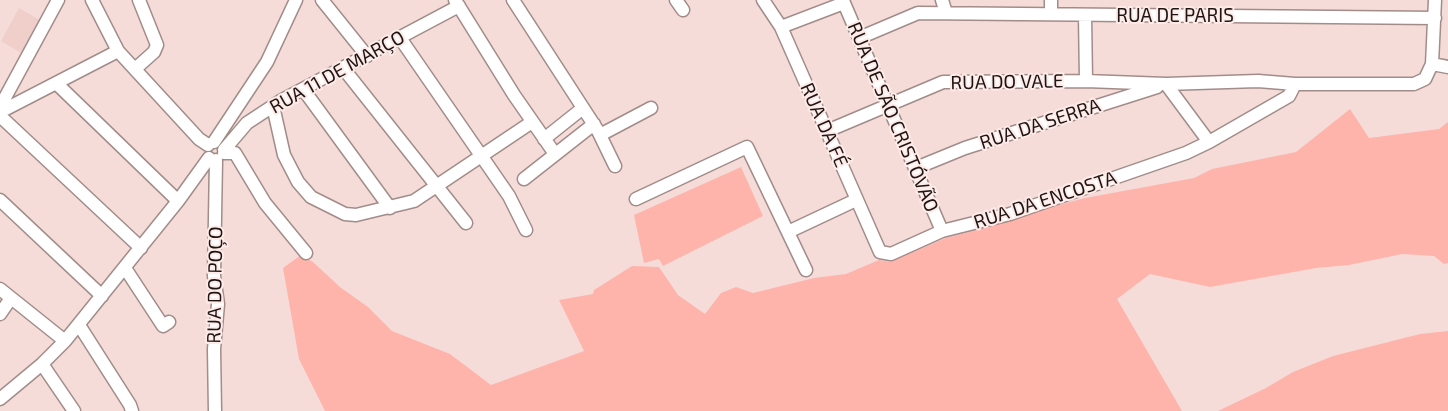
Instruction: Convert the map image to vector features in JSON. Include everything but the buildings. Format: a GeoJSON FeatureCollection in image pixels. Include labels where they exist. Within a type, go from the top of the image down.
{"type":"FeatureCollection","features":[{"type":"Feature","properties":{"kind":"street"},"geometry":{"type":"LineString","coordinates":[[0,107],[58,0]]}},
{"type":"Feature","properties":{"kind":"street"},"geometry":{"type":"LineString","coordinates":[[92,0],[118,51],[199,139],[216,151],[235,153],[265,203],[306,253]]}},
{"type":"Feature","properties":{"kind":"street"},"geometry":{"type":"LineString","coordinates":[[136,69],[154,52],[158,45],[139,0]]}},
{"type":"Feature","properties":{"kind":"street"},"geometry":{"type":"LineString","coordinates":[[0,399],[42,364],[79,325],[216,151],[267,62],[296,0]]}},
{"type":"Feature","properties":{"kind":"street"},"geometry":{"type":"LineString","coordinates":[[322,0],[367,56]]}},
{"type":"Feature","properties":{"kind":"street"},"geometry":{"type":"LineString","coordinates":[[513,0],[597,130],[615,166]]}},
{"type":"Feature","properties":{"kind":"street","name":"RUA DA FÉ"},"geometry":{"type":"LineString","coordinates":[[763,0],[781,27],[880,252]]}},
{"type":"Feature","properties":{"kind":"street"},"geometry":{"type":"LineString","coordinates":[[942,0],[946,13]]}},
{"type":"Feature","properties":{"kind":"street"},"geometry":{"type":"LineString","coordinates":[[1051,0],[1051,14]]}},
{"type":"Feature","properties":{"kind":"street"},"geometry":{"type":"LineString","coordinates":[[1166,84],[1258,81],[1295,84],[1414,84],[1425,79],[1432,64],[1436,0]]}},
{"type":"Feature","properties":{"kind":"street"},"geometry":{"type":"LineString","coordinates":[[457,3],[532,122],[555,154]]}},
{"type":"Feature","properties":{"kind":"street","name":"RUA 11 DE MARÇO"},"geometry":{"type":"LineString","coordinates":[[216,151],[247,123],[273,106],[400,38],[457,3]]}},
{"type":"Feature","properties":{"kind":"street","name":"RUA DE SÃO CRISTÓVÃO"},"geometry":{"type":"LineString","coordinates":[[781,27],[844,3],[942,231]]}},
{"type":"Feature","properties":{"kind":"street","name":"RUA DE PARIS"},"geometry":{"type":"LineString","coordinates":[[859,38],[918,13],[1435,18]]}},
{"type":"Feature","properties":{"kind":"street"},"geometry":{"type":"LineString","coordinates":[[1085,16],[1086,81]]}},
{"type":"Feature","properties":{"kind":"street"},"geometry":{"type":"LineString","coordinates":[[400,38],[509,196],[526,230]]}},
{"type":"Feature","properties":{"kind":"street"},"geometry":{"type":"LineString","coordinates":[[0,112],[118,51]]}},
{"type":"Feature","properties":{"kind":"street"},"geometry":{"type":"LineString","coordinates":[[1432,64],[1448,67]]}},
{"type":"Feature","properties":{"kind":"street"},"geometry":{"type":"LineString","coordinates":[[344,68],[466,223]]}},
{"type":"Feature","properties":{"kind":"street","name":"RUA DO VALE"},"geometry":{"type":"LineString","coordinates":[[827,131],[943,82],[1086,81],[1166,84]]}},
{"type":"Feature","properties":{"kind":"street"},"geometry":{"type":"LineString","coordinates":[[56,83],[178,201]]}},
{"type":"Feature","properties":{"kind":"street"},"geometry":{"type":"LineString","coordinates":[[1166,84],[1209,142]]}},
{"type":"Feature","properties":{"kind":"street","name":"RUA DA SERRA"},"geometry":{"type":"LineString","coordinates":[[916,168],[965,148],[1166,84]]}},
{"type":"Feature","properties":{"kind":"street","name":"RUA DA ENCOSTA"},"geometry":{"type":"LineString","coordinates":[[880,252],[891,254],[942,231],[1010,214],[1186,153],[1209,142],[1289,96],[1295,84]]}},
{"type":"Feature","properties":{"kind":"street"},"geometry":{"type":"LineString","coordinates":[[303,89],[390,208]]}},
{"type":"Feature","properties":{"kind":"street"},"geometry":{"type":"LineString","coordinates":[[7,93],[16,104]]}},
{"type":"Feature","properties":{"kind":"street"},"geometry":{"type":"LineString","coordinates":[[273,106],[284,155],[298,182],[311,197],[345,214],[356,215],[414,201],[532,122]]}},
{"type":"Feature","properties":{"kind":"street"},"geometry":{"type":"LineString","coordinates":[[544,139],[583,108]]}},
{"type":"Feature","properties":{"kind":"street"},"geometry":{"type":"LineString","coordinates":[[524,179],[555,154],[597,130],[651,108]]}},
{"type":"Feature","properties":{"kind":"street"},"geometry":{"type":"LineString","coordinates":[[0,116],[141,248]]}},
{"type":"Feature","properties":{"kind":"street"},"geometry":{"type":"LineString","coordinates":[[636,199],[747,147],[806,270]]}},
{"type":"Feature","properties":{"kind":"street","name":"RUA DO POÇO"},"geometry":{"type":"LineString","coordinates":[[215,411],[214,349],[218,304],[214,276],[217,192],[216,151]]}},
{"type":"Feature","properties":{"kind":"street"},"geometry":{"type":"LineString","coordinates":[[191,183],[207,183],[217,192]]}},
{"type":"Feature","properties":{"kind":"street"},"geometry":{"type":"LineString","coordinates":[[0,200],[102,296]]}},
{"type":"Feature","properties":{"kind":"street"},"geometry":{"type":"LineString","coordinates":[[788,232],[856,200]]}},
{"type":"Feature","properties":{"kind":"street"},"geometry":{"type":"LineString","coordinates":[[125,268],[163,326],[169,322]]}},
{"type":"Feature","properties":{"kind":"street"},"geometry":{"type":"LineString","coordinates":[[0,289],[65,341]]}},
{"type":"Feature","properties":{"kind":"street"},"geometry":{"type":"LineString","coordinates":[[0,314],[11,298]]}},
{"type":"Feature","properties":{"kind":"street"},"geometry":{"type":"LineString","coordinates":[[79,325],[132,411]]}},
{"type":"Feature","properties":{"kind":"street"},"geometry":{"type":"LineString","coordinates":[[42,364],[74,411]]}},
{"type":"Feature","properties":{"kind":"shaded area"},"geometry":{"type":"Polygon","coordinates":[[[19,8],[40,20],[21,53],[1,41],[19,8]]]}},
{"type":"Feature","properties":{"kind":"shaded area"},"geometry":{"type":"Polygon","coordinates":[[[1350,109],[1369,138],[1439,129],[1448,122],[1448,263],[1444,264],[1434,256],[1402,254],[1349,265],[1316,268],[1210,287],[1150,274],[1117,299],[1182,411],[325,411],[299,359],[283,268],[301,255],[313,262],[340,287],[368,307],[392,331],[450,354],[491,385],[584,351],[559,300],[593,294],[594,290],[632,266],[659,267],[678,295],[705,314],[721,293],[736,287],[753,293],[814,278],[846,274],[879,260],[890,262],[946,238],[993,226],[1032,212],[1085,198],[1194,178],[1212,169],[1296,152],[1350,109]]]}},
{"type":"Feature","properties":{"kind":"shaded area"},"geometry":{"type":"Polygon","coordinates":[[[741,167],[763,216],[663,266],[659,259],[644,263],[634,215],[741,167]]]}},
{"type":"Feature","properties":{"kind":"shaded area"},"geometry":{"type":"Polygon","coordinates":[[[1448,331],[1448,411],[1218,411],[1266,388],[1293,372],[1333,356],[1420,334],[1448,331]]]}}]}
